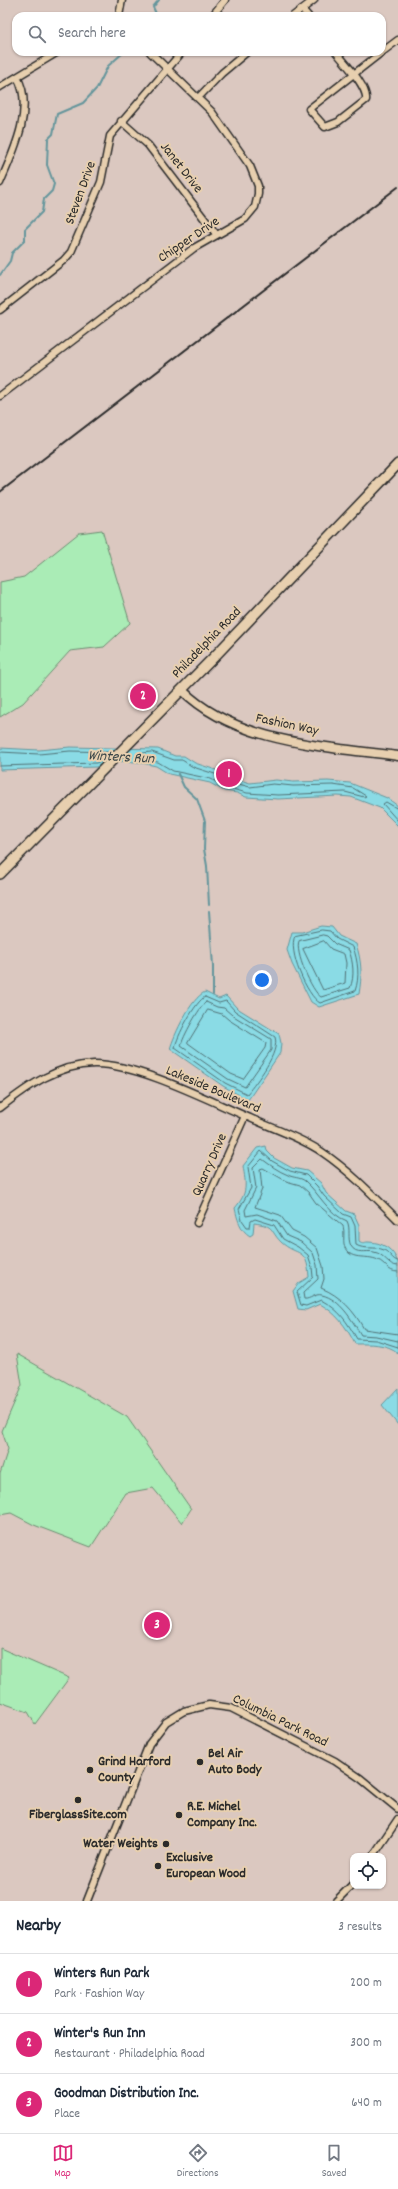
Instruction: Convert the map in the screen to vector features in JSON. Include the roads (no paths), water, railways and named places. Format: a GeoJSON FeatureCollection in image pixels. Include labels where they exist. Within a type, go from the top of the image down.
{"type":"FeatureCollection","features":[{"type":"Feature","properties":{"kind":"main road","name":"Philadelphia Road"},"geometry":{"type":"LineString","coordinates":[[0,874],[182,690],[398,464]]}},
{"type":"Feature","properties":{"kind":"street"},"geometry":{"type":"LineString","coordinates":[[120,12],[122,0]]}},
{"type":"Feature","properties":{"kind":"street"},"geometry":{"type":"LineString","coordinates":[[215,12],[225,0]]}},
{"type":"Feature","properties":{"kind":"street"},"geometry":{"type":"LineString","coordinates":[[298,12],[314,0]]}},
{"type":"Feature","properties":{"kind":"street"},"geometry":{"type":"LineString","coordinates":[[386,49],[398,40]]}},
{"type":"Feature","properties":{"kind":"street"},"geometry":{"type":"LineString","coordinates":[[0,87],[51,56]]}},
{"type":"Feature","properties":{"kind":"street","name":"Chipper Drive"},"geometry":{"type":"LineString","coordinates":[[0,396],[194,248],[216,234],[245,219],[254,207],[258,194],[258,186],[250,166],[212,112],[154,56]]}},
{"type":"Feature","properties":{"kind":"street","name":"Steven Drive"},"geometry":{"type":"LineString","coordinates":[[0,310],[64,260],[71,252],[101,182],[110,136],[121,121],[179,56]]}},
{"type":"Feature","properties":{"kind":"street"},"geometry":{"type":"LineString","coordinates":[[198,98],[222,73],[242,56]]}},
{"type":"Feature","properties":{"kind":"street"},"geometry":{"type":"LineString","coordinates":[[339,56],[353,74],[366,92],[366,100],[332,126],[325,127],[321,125],[309,109],[353,74],[377,56]]}},
{"type":"Feature","properties":{"kind":"street"},"geometry":{"type":"LineString","coordinates":[[0,183],[16,144],[24,108],[24,96],[17,77]]}},
{"type":"Feature","properties":{"kind":"street","name":"Janet Drive"},"geometry":{"type":"LineString","coordinates":[[121,121],[148,145],[216,234]]}},
{"type":"Feature","properties":{"kind":"street","name":"Fashion Way"},"geometry":{"type":"LineString","coordinates":[[182,690],[194,702],[213,714],[254,731],[298,742],[398,756]]}},
{"type":"Feature","properties":{"kind":"street","name":"Lakeside Boulevard"},"geometry":{"type":"LineString","coordinates":[[0,1108],[45,1077],[70,1068],[99,1064],[121,1067],[135,1071],[245,1116],[294,1137],[321,1151],[358,1181],[398,1220]]}},
{"type":"Feature","properties":{"kind":"street","name":"Quarry Drive"},"geometry":{"type":"LineString","coordinates":[[197,1224],[245,1116]]}},
{"type":"Feature","properties":{"kind":"street","name":"Columbia Park Road"},"geometry":{"type":"LineString","coordinates":[[87,1901],[149,1744],[166,1722],[184,1711],[209,1705],[231,1708],[299,1741],[354,1774],[398,1809]]}},
{"type":"Feature","properties":{"kind":"street"},"geometry":{"type":"LineString","coordinates":[[375,1853],[398,1819]]}},
{"type":"Feature","properties":{"kind":"street"},"geometry":{"type":"LineString","coordinates":[[336,1901],[350,1887]]}},
{"type":"Feature","properties":{"kind":"water","name":"Winters Run"},"geometry":{"type":"Polygon","coordinates":[[[70,747],[158,749],[175,756],[184,756],[195,763],[250,783],[276,780],[293,782],[328,781],[350,783],[387,798],[398,806],[398,826],[380,808],[351,797],[338,796],[278,799],[246,797],[237,793],[224,791],[210,783],[169,774],[156,766],[137,762],[115,761],[96,767],[0,770],[0,748],[39,750],[70,747]]]}},
{"type":"Feature","properties":{"kind":"water"},"geometry":{"type":"Polygon","coordinates":[[[321,926],[332,927],[339,936],[356,944],[360,963],[361,981],[359,994],[319,1007],[311,1002],[292,964],[287,950],[292,932],[302,932],[321,926]]]}},
{"type":"Feature","properties":{"kind":"water"},"geometry":{"type":"Polygon","coordinates":[[[205,992],[219,999],[226,996],[237,1008],[279,1034],[281,1043],[280,1053],[248,1100],[223,1086],[170,1049],[179,1026],[189,1009],[194,1001],[205,992]]]}},
{"type":"Feature","properties":{"kind":"water"},"geometry":{"type":"Polygon","coordinates":[[[266,1146],[267,1151],[274,1158],[292,1168],[307,1171],[321,1183],[326,1193],[346,1211],[354,1214],[359,1225],[359,1241],[363,1243],[378,1243],[387,1247],[394,1254],[398,1263],[398,1353],[389,1347],[372,1344],[355,1344],[348,1331],[340,1321],[320,1304],[306,1310],[298,1309],[293,1291],[299,1283],[309,1277],[308,1267],[303,1256],[281,1242],[269,1227],[254,1223],[253,1234],[250,1236],[241,1227],[235,1208],[242,1198],[245,1188],[243,1166],[257,1148],[266,1146]]]}},
{"type":"Feature","properties":{"kind":"water"},"geometry":{"type":"Polygon","coordinates":[[[398,1388],[398,1425],[382,1405],[398,1388]]]}},
{"type":"Feature","properties":{"kind":"waterway"},"geometry":{"type":"LineString","coordinates":[[155,12],[153,7],[159,0]]}},
{"type":"Feature","properties":{"kind":"waterway"},"geometry":{"type":"LineString","coordinates":[[0,275],[10,261],[12,253],[25,240],[25,229],[42,212],[44,199],[52,191],[54,184],[47,165],[48,139],[53,134],[57,114],[83,103],[97,88],[108,66],[119,56]]}},
{"type":"Feature","properties":{"kind":"waterway"},"geometry":{"type":"LineString","coordinates":[[178,774],[184,787],[197,799],[205,821],[204,849],[207,866],[209,905]]}},
{"type":"Feature","properties":{"kind":"waterway"},"geometry":{"type":"LineString","coordinates":[[209,911],[213,966],[213,995]]}},
{"type":"Feature","properties":{"kind":"railway"},"geometry":{"type":"LineString","coordinates":[[0,492],[398,187]]}},
{"type":"Feature","properties":{"kind":"place","name":"Winter's Run Inn"},"geometry":{"type":"Point","coordinates":[143,696]}},
{"type":"Feature","properties":{"kind":"place","name":"Winters Run Park"},"geometry":{"type":"Point","coordinates":[229,774]}},
{"type":"Feature","properties":{"kind":"place","name":"Goodman Distribution Inc."},"geometry":{"type":"Point","coordinates":[157,1625]}},
{"type":"Feature","properties":{"kind":"place","name":"Bel Air Auto Body"},"geometry":{"type":"Point","coordinates":[200,1762]}},
{"type":"Feature","properties":{"kind":"place","name":"Grind Harford County"},"geometry":{"type":"Point","coordinates":[90,1770]}},
{"type":"Feature","properties":{"kind":"place","name":"FiberglassSite.com"},"geometry":{"type":"Point","coordinates":[78,1800]}},
{"type":"Feature","properties":{"kind":"place","name":"R.E. Michel Company Inc."},"geometry":{"type":"Point","coordinates":[179,1815]}},
{"type":"Feature","properties":{"kind":"place","name":"Water Weights"},"geometry":{"type":"Point","coordinates":[166,1844]}},
{"type":"Feature","properties":{"kind":"place","name":"Exclusive European Wood"},"geometry":{"type":"Point","coordinates":[158,1866]}}]}
